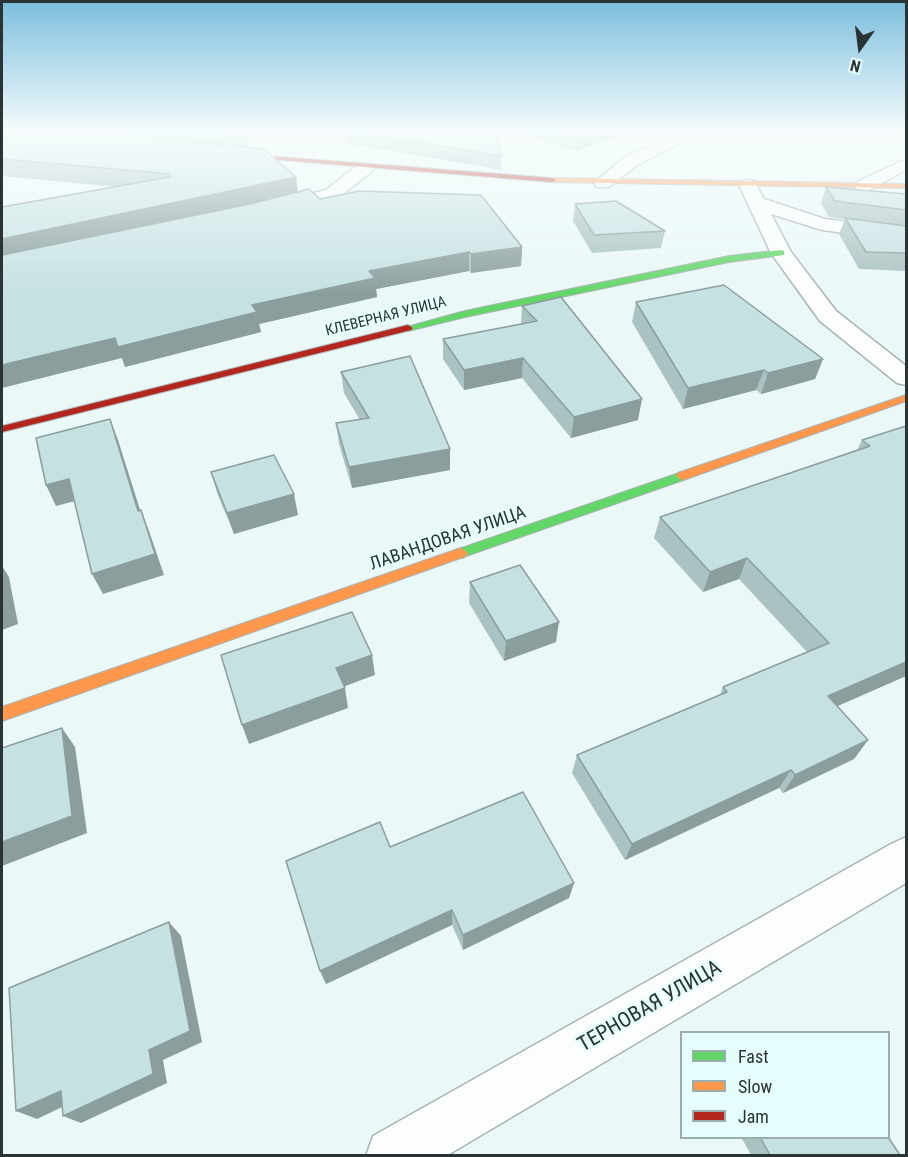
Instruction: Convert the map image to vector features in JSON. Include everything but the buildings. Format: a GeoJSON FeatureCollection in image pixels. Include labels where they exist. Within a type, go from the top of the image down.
{"type":"FeatureCollection","features":[{"type":"Feature","properties":{"kind":"street"},"geometry":{"type":"LineString","coordinates":[[253,214],[332,194],[342,186]]}},
{"type":"Feature","properties":{"kind":"street"},"geometry":{"type":"LineString","coordinates":[[644,186],[752,194],[863,186],[906,186]]}},
{"type":"Feature","properties":{"kind":"street"},"geometry":{"type":"LineString","coordinates":[[752,194],[822,224],[906,236]]}},
{"type":"Feature","properties":{"kind":"street"},"geometry":{"type":"LineString","coordinates":[[752,194],[781,253],[828,316],[906,378]]}},
{"type":"Feature","properties":{"kind":"street","name":"КЛЕВЕРНАЯ УЛИЦА"},"geometry":{"type":"LineString","coordinates":[[2,429],[465,314],[729,259],[781,253]]}},
{"type":"Feature","properties":{"kind":"street","name":"ЛАВАНДОВАЯ УЛИЦА"},"geometry":{"type":"LineString","coordinates":[[2,714],[906,398]]}},
{"type":"Feature","properties":{"kind":"street","name":"ТЕРНОВАЯ УЛИЦА"},"geometry":{"type":"LineString","coordinates":[[393,1155],[906,859]]}},
{"type":"Feature","properties":{"kind":"traffic: fast"},"geometry":{"type":"LineString","coordinates":[[408,328],[729,259],[781,253]]}},
{"type":"Feature","properties":{"kind":"traffic: fast"},"geometry":{"type":"LineString","coordinates":[[461,553],[682,476]]}},
{"type":"Feature","properties":{"kind":"traffic: slow"},"geometry":{"type":"LineString","coordinates":[[682,476],[906,398]]}},
{"type":"Feature","properties":{"kind":"traffic: slow"},"geometry":{"type":"LineString","coordinates":[[2,714],[461,553]]}},
{"type":"Feature","properties":{"kind":"traffic: jam"},"geometry":{"type":"LineString","coordinates":[[2,429],[408,328]]}}]}
